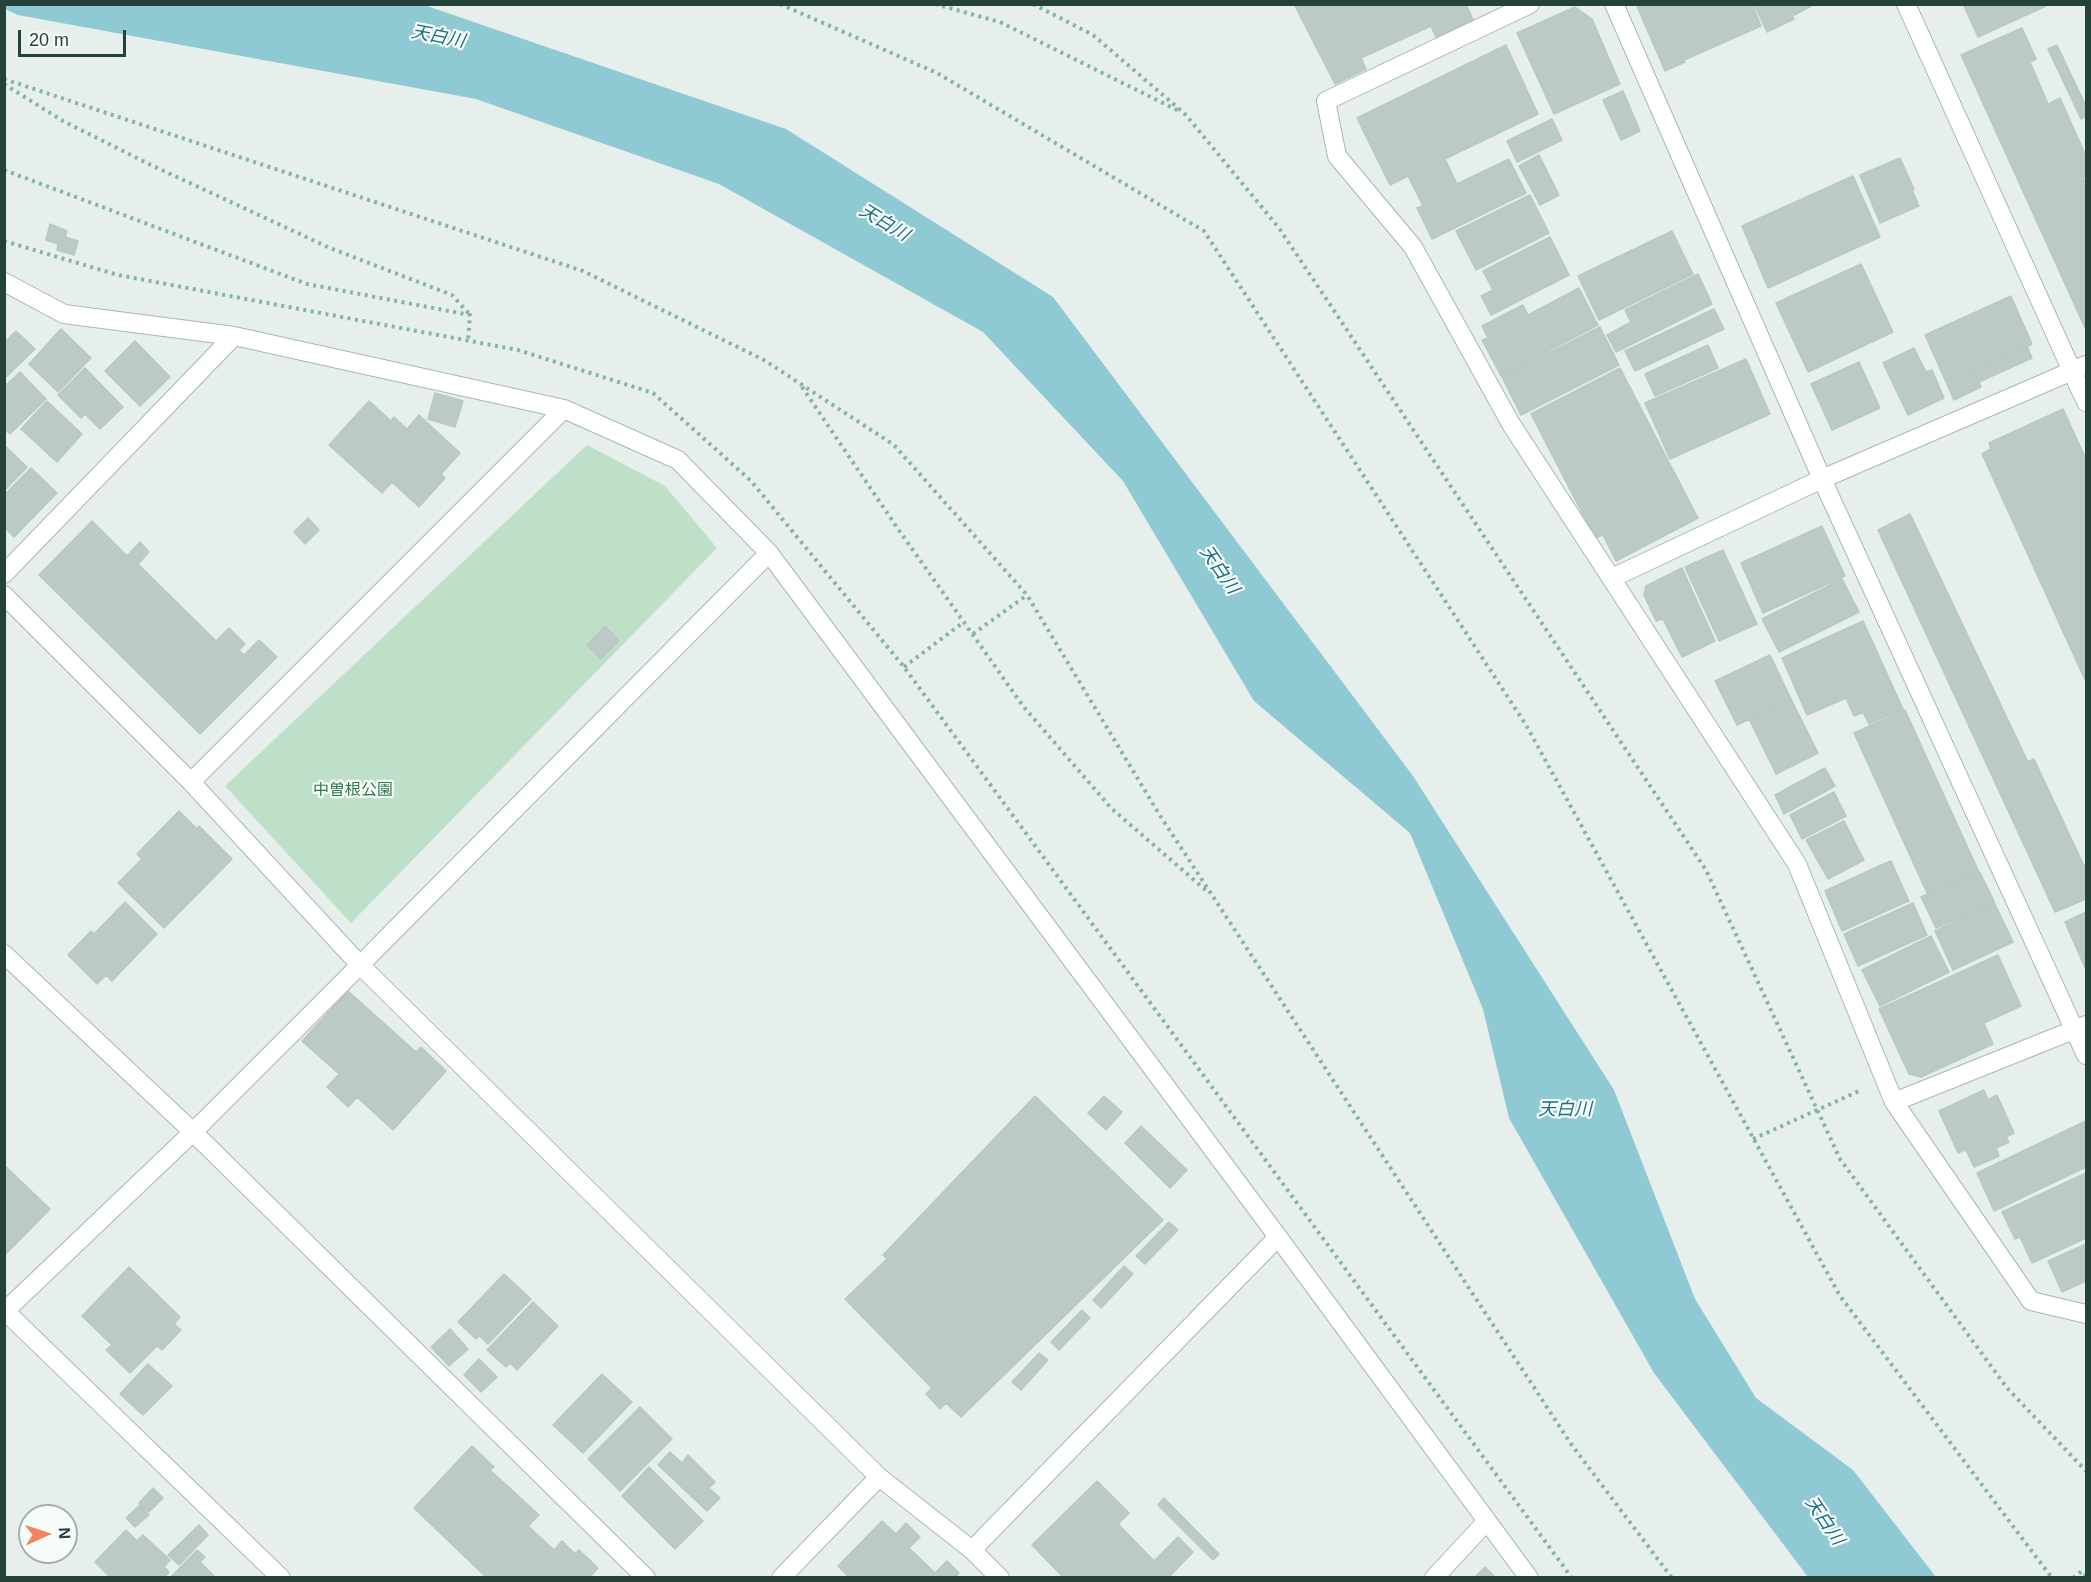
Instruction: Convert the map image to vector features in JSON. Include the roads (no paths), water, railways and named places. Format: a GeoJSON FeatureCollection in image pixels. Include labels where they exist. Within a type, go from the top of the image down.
{"type":"FeatureCollection","features":[{"type":"Feature","properties":{"kind":"street"},"geometry":{"type":"LineString","coordinates":[[1530,4],[1326,101],[1337,156],[1413,247],[1511,424],[1797,864],[1894,1102],[2031,1301],[2086,1314]]}},
{"type":"Feature","properties":{"kind":"street"},"geometry":{"type":"LineString","coordinates":[[1614,4],[1822,479],[2081,1027],[2086,1055]]}},
{"type":"Feature","properties":{"kind":"street"},"geometry":{"type":"LineString","coordinates":[[1906,4],[2080,368],[2086,402]]}},
{"type":"Feature","properties":{"kind":"street"},"geometry":{"type":"LineString","coordinates":[[4,282],[64,314],[234,336],[564,409],[678,459],[769,553],[1529,1578]]}},
{"type":"Feature","properties":{"kind":"street"},"geometry":{"type":"LineString","coordinates":[[4,574],[234,336]]}},
{"type":"Feature","properties":{"kind":"street"},"geometry":{"type":"LineString","coordinates":[[1612,578],[1822,479],[2080,368]]}},
{"type":"Feature","properties":{"kind":"street"},"geometry":{"type":"LineString","coordinates":[[191,782],[564,409]]}},
{"type":"Feature","properties":{"kind":"street"},"geometry":{"type":"LineString","coordinates":[[281,1578],[5,1311],[193,1132],[769,553]]}},
{"type":"Feature","properties":{"kind":"street"},"geometry":{"type":"LineString","coordinates":[[4,595],[191,782],[360,965],[879,1477],[972,1550],[999,1578]]}},
{"type":"Feature","properties":{"kind":"street"},"geometry":{"type":"LineString","coordinates":[[4,954],[193,1132],[646,1578]]}},
{"type":"Feature","properties":{"kind":"street"},"geometry":{"type":"LineString","coordinates":[[1894,1102],[2081,1027]]}},
{"type":"Feature","properties":{"kind":"street"},"geometry":{"type":"LineString","coordinates":[[972,1550],[1278,1237]]}},
{"type":"Feature","properties":{"kind":"street"},"geometry":{"type":"LineString","coordinates":[[781,1578],[879,1477]]}},
{"type":"Feature","properties":{"kind":"street"},"geometry":{"type":"LineString","coordinates":[[1434,1578],[1487,1521]]}},
{"type":"Feature","properties":{"kind":"water","name":"天白川"},"geometry":{"type":"Polygon","coordinates":[[[4,5],[424,5],[786,129],[1053,297],[1413,776],[1614,1090],[1695,1299],[1756,1398],[1853,1470],[1936,1577],[1808,1577],[1654,1373],[1509,1118],[1483,1009],[1410,833],[1254,701],[1123,481],[983,332],[719,184],[476,99],[18,15],[5,9],[4,5]]]}},
{"type":"Feature","properties":{"kind":"park label","name":"中曽根公園"},"geometry":{"type":"Point","coordinates":[353,791]}}]}
